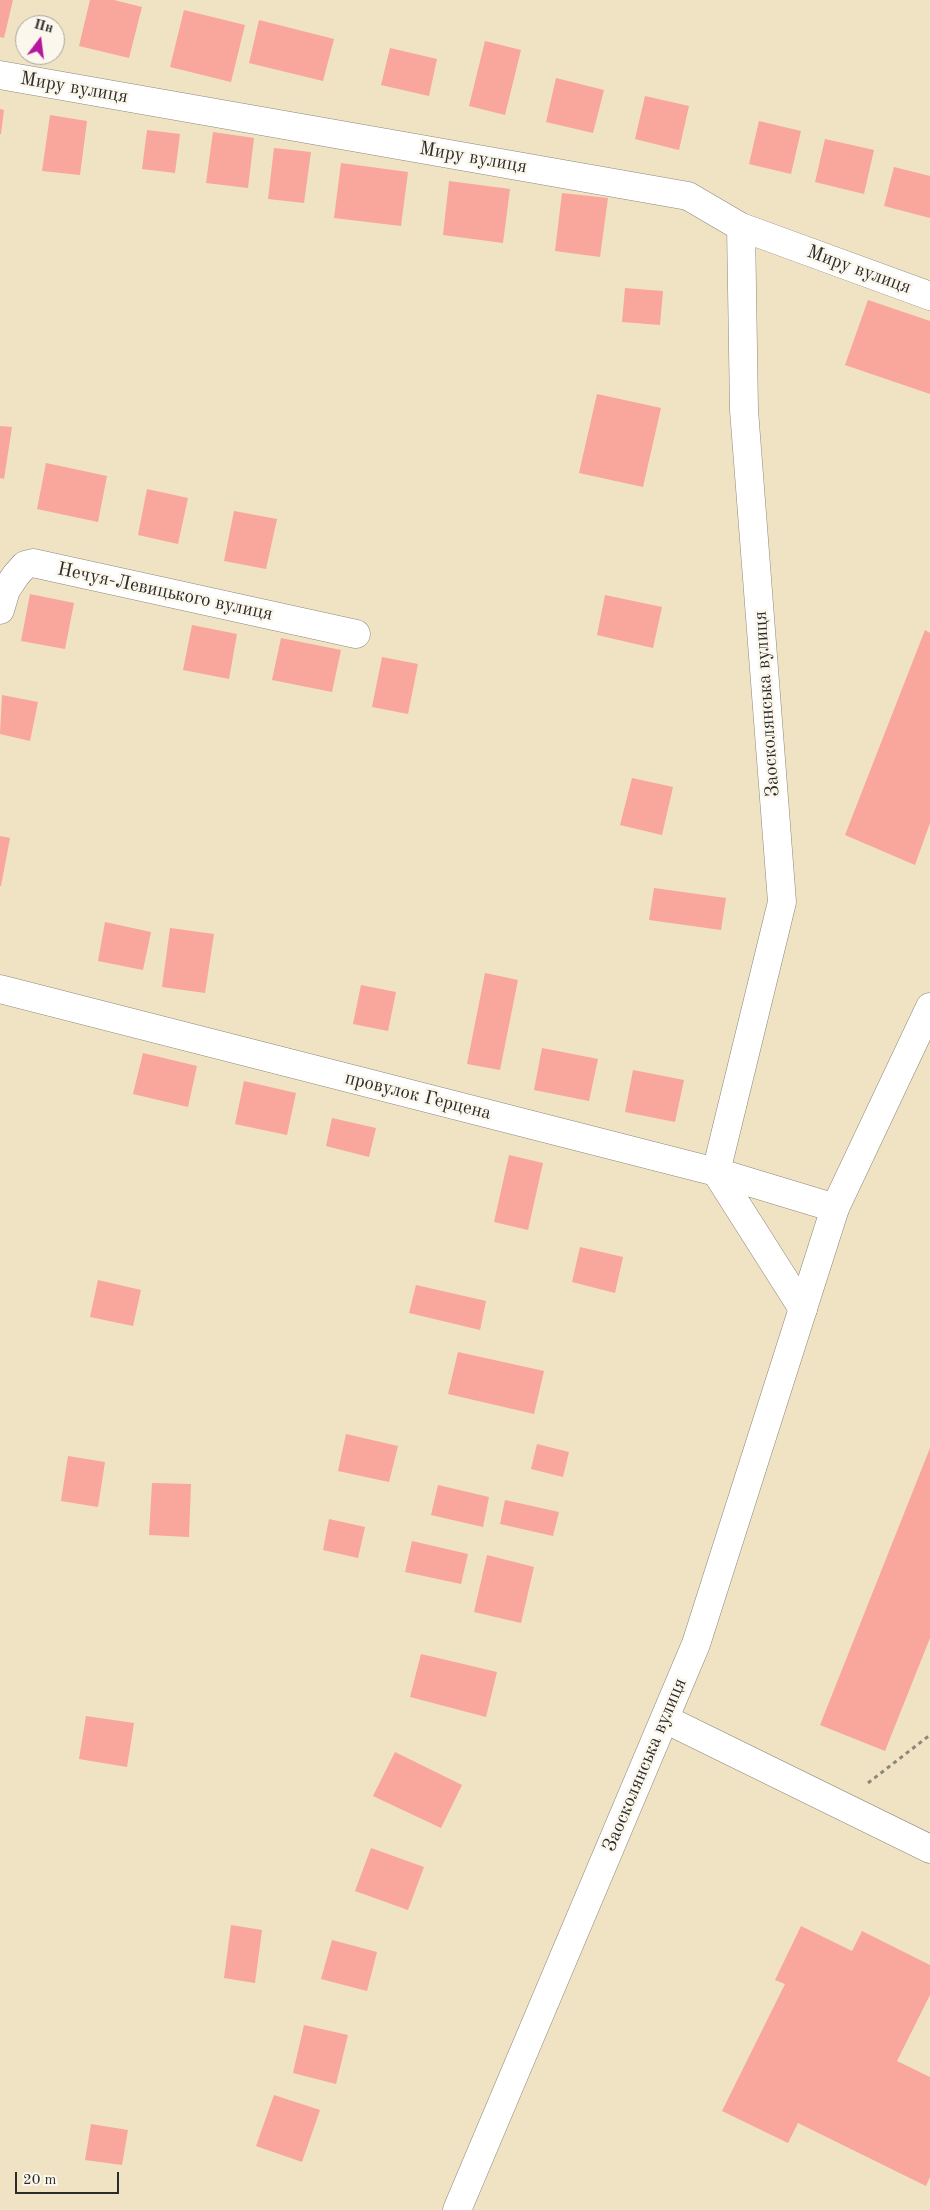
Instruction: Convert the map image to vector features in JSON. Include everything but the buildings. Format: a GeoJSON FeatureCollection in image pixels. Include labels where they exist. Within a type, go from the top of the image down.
{"type":"FeatureCollection","features":[{"type":"Feature","properties":{"kind":"street","name":"Миру вулиця"},"geometry":{"type":"LineString","coordinates":[[0,75],[688,196],[741,227],[930,296]]}},
{"type":"Feature","properties":{"kind":"street","name":"Заосколянська вулиця"},"geometry":{"type":"LineString","coordinates":[[716,1172],[782,902],[744,410],[741,227]]}},
{"type":"Feature","properties":{"kind":"street","name":"Нечуя-Левицького вулиця"},"geometry":{"type":"LineString","coordinates":[[0,610],[6,590],[16,574],[25,565],[33,563],[356,634]]}},
{"type":"Feature","properties":{"kind":"street","name":"провулок Герцена"},"geometry":{"type":"LineString","coordinates":[[0,989],[716,1172],[835,1208]]}},
{"type":"Feature","properties":{"kind":"street","name":"Заосколянська вулиця"},"geometry":{"type":"LineString","coordinates":[[457,2210],[696,1644],[835,1208],[930,1007]]}},
{"type":"Feature","properties":{"kind":"street"},"geometry":{"type":"LineString","coordinates":[[716,1172],[803,1309]]}},
{"type":"Feature","properties":{"kind":"street"},"geometry":{"type":"LineString","coordinates":[[665,1719],[930,1849]]}},
{"type":"Feature","properties":{"kind":"path"},"geometry":{"type":"LineString","coordinates":[[839,1804],[930,1735]]}}]}
